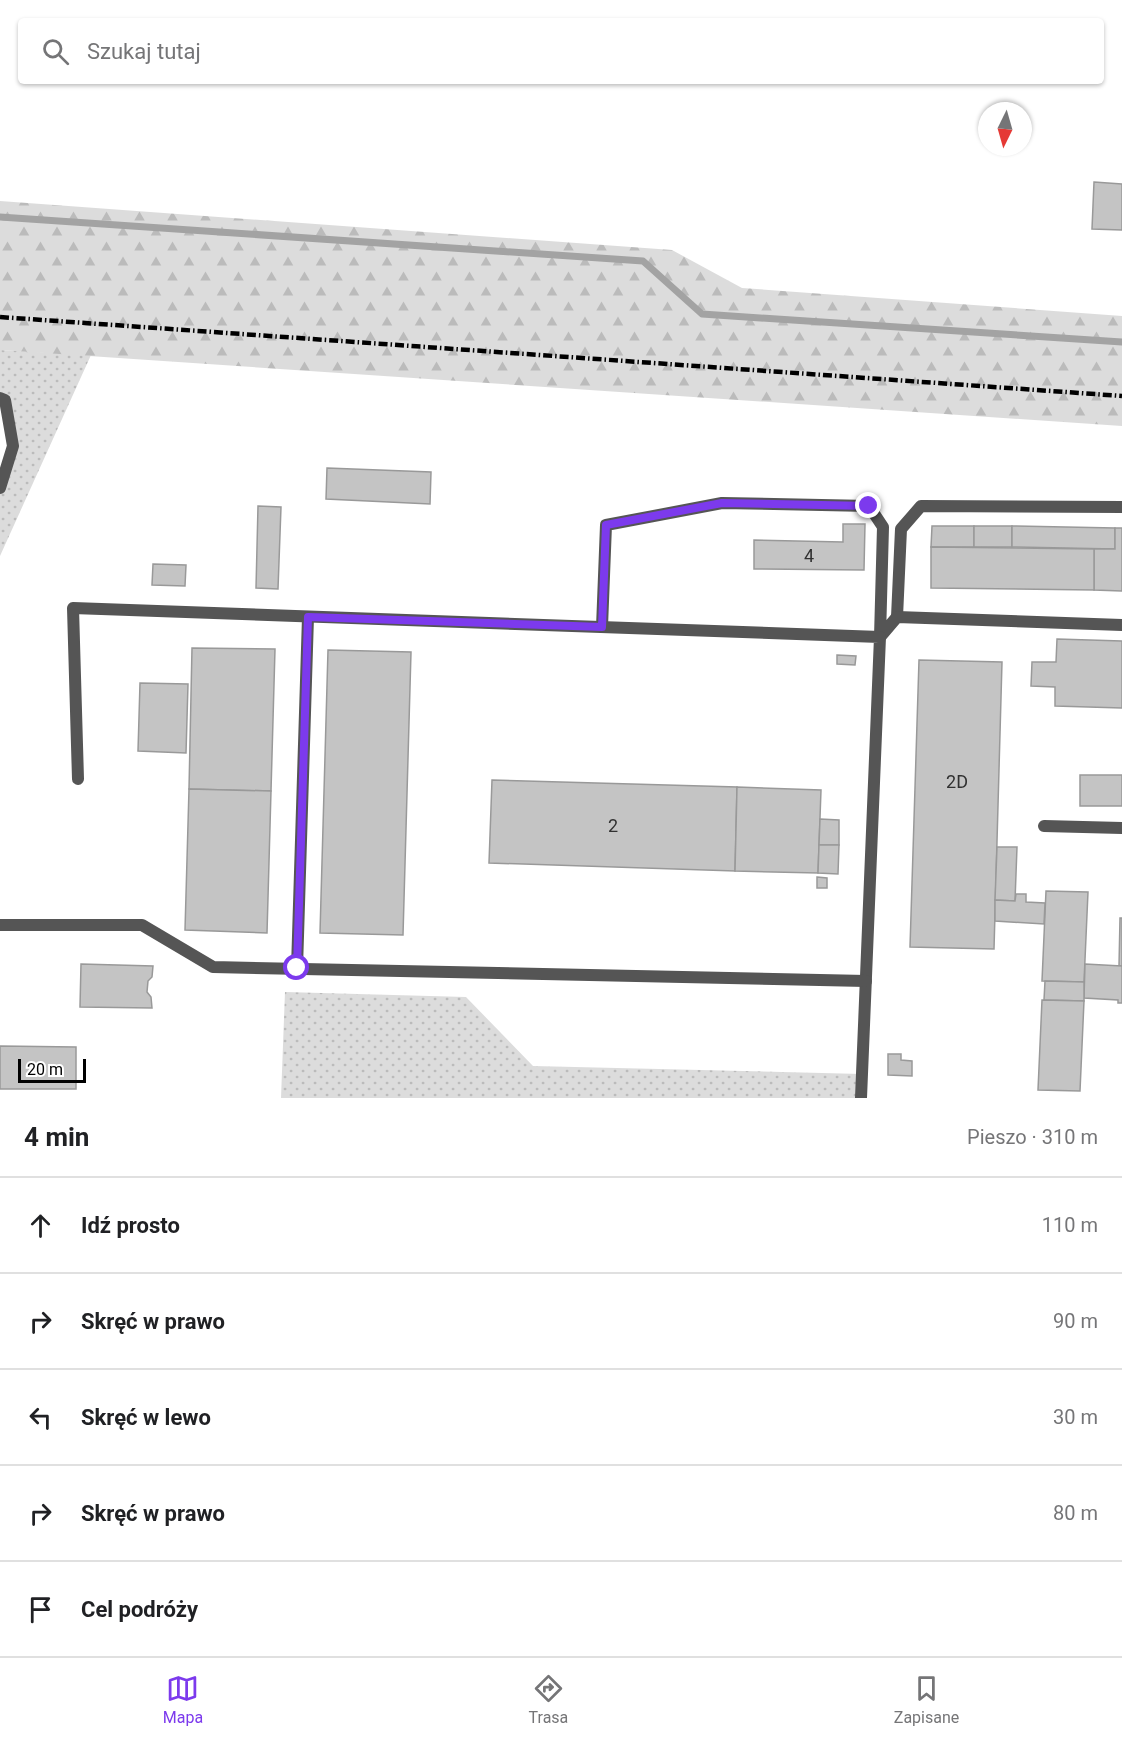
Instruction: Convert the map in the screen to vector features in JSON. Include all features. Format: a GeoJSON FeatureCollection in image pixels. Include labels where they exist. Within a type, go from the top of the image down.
{"type":"FeatureCollection","features":[{"type":"Feature","properties":{"kind":"lane"},"geometry":{"type":"LineString","coordinates":[[0,398],[4,400],[13,446],[0,488]]}},
{"type":"Feature","properties":{"kind":"lane"},"geometry":{"type":"LineString","coordinates":[[602,627],[606,525],[722,503],[869,506],[883,527],[861,1098]]}},
{"type":"Feature","properties":{"kind":"lane"},"geometry":{"type":"LineString","coordinates":[[880,637],[897,617],[901,529],[921,506],[1122,507]]}},
{"type":"Feature","properties":{"kind":"lane"},"geometry":{"type":"LineString","coordinates":[[78,779],[73,608],[880,637]]}},
{"type":"Feature","properties":{"kind":"lane"},"geometry":{"type":"LineString","coordinates":[[297,968],[308,617]]}},
{"type":"Feature","properties":{"kind":"lane"},"geometry":{"type":"LineString","coordinates":[[897,617],[1122,625]]}},
{"type":"Feature","properties":{"kind":"lane"},"geometry":{"type":"LineString","coordinates":[[1044,826],[1122,828]]}},
{"type":"Feature","properties":{"kind":"lane"},"geometry":{"type":"LineString","coordinates":[[0,925],[142,925],[213,967],[866,981]]}},
{"type":"Feature","properties":{"kind":"green space"},"geometry":{"type":"Polygon","coordinates":[[[0,201],[672,250],[742,288],[1122,316],[1122,426],[0,350],[0,201]]]}},
{"type":"Feature","properties":{"kind":"green space"},"geometry":{"type":"Polygon","coordinates":[[[0,350],[91,355],[0,556],[0,488],[13,446],[0,398],[0,350]]]}},
{"type":"Feature","properties":{"kind":"green space"},"geometry":{"type":"Polygon","coordinates":[[[285,992],[466,997],[533,1066],[862,1074],[861,1098],[281,1098],[285,992]]]}},
{"type":"Feature","properties":{"kind":"building"},"geometry":{"type":"Polygon","coordinates":[[[1094,182],[1122,184],[1122,230],[1092,229],[1094,182]]]}},
{"type":"Feature","properties":{"kind":"building"},"geometry":{"type":"Polygon","coordinates":[[[327,468],[431,472],[430,504],[326,499],[327,468]]]}},
{"type":"Feature","properties":{"kind":"building"},"geometry":{"type":"Polygon","coordinates":[[[258,506],[281,507],[278,589],[256,588],[258,506]]]}},
{"type":"Feature","properties":{"kind":"building"},"geometry":{"type":"Polygon","coordinates":[[[843,524],[865,524],[864,570],[754,569],[754,540],[843,542],[843,524]]]}},
{"type":"Feature","properties":{"kind":"building"},"geometry":{"type":"Polygon","coordinates":[[[932,526],[974,526],[974,547],[931,547],[932,526]]]}},
{"type":"Feature","properties":{"kind":"building"},"geometry":{"type":"Polygon","coordinates":[[[974,526],[1012,526],[1012,547],[974,547],[974,526]]]}},
{"type":"Feature","properties":{"kind":"building"},"geometry":{"type":"Polygon","coordinates":[[[1012,526],[1115,528],[1115,549],[1012,547],[1012,526]]]}},
{"type":"Feature","properties":{"kind":"building"},"geometry":{"type":"Polygon","coordinates":[[[1115,528],[1122,528],[1122,591],[1094,590],[1094,549],[1115,549],[1115,528]]]}},
{"type":"Feature","properties":{"kind":"building"},"geometry":{"type":"Polygon","coordinates":[[[931,547],[1094,549],[1094,590],[931,588],[931,547]]]}},
{"type":"Feature","properties":{"kind":"building"},"geometry":{"type":"Polygon","coordinates":[[[153,564],[186,565],[185,586],[152,585],[153,564]]]}},
{"type":"Feature","properties":{"kind":"building"},"geometry":{"type":"Polygon","coordinates":[[[1057,639],[1122,641],[1122,708],[1055,706],[1055,687],[1031,686],[1032,662],[1056,662],[1057,639]]]}},
{"type":"Feature","properties":{"kind":"building"},"geometry":{"type":"Polygon","coordinates":[[[192,648],[275,649],[271,791],[189,789],[192,648]]]}},
{"type":"Feature","properties":{"kind":"building"},"geometry":{"type":"Polygon","coordinates":[[[328,650],[411,652],[403,935],[320,933],[328,650]]]}},
{"type":"Feature","properties":{"kind":"building"},"geometry":{"type":"Polygon","coordinates":[[[837,655],[856,656],[855,665],[837,664],[837,655]]]}},
{"type":"Feature","properties":{"kind":"building"},"geometry":{"type":"Polygon","coordinates":[[[919,660],[1002,662],[994,949],[910,947],[919,660]]]}},
{"type":"Feature","properties":{"kind":"building"},"geometry":{"type":"Polygon","coordinates":[[[140,683],[188,684],[186,753],[138,751],[140,683]]]}},
{"type":"Feature","properties":{"kind":"building"},"geometry":{"type":"Polygon","coordinates":[[[1080,775],[1122,775],[1122,806],[1080,806],[1080,775]]]}},
{"type":"Feature","properties":{"kind":"building"},"geometry":{"type":"Polygon","coordinates":[[[492,780],[737,787],[735,871],[489,863],[492,780]]]}},
{"type":"Feature","properties":{"kind":"building"},"geometry":{"type":"Polygon","coordinates":[[[737,787],[821,790],[818,873],[735,871],[737,787]]]}},
{"type":"Feature","properties":{"kind":"building"},"geometry":{"type":"Polygon","coordinates":[[[189,789],[271,791],[267,933],[185,930],[189,789]]]}},
{"type":"Feature","properties":{"kind":"building"},"geometry":{"type":"Polygon","coordinates":[[[820,819],[839,820],[839,845],[819,845],[820,819]]]}},
{"type":"Feature","properties":{"kind":"building"},"geometry":{"type":"Polygon","coordinates":[[[819,845],[839,845],[838,874],[818,873],[819,845]]]}},
{"type":"Feature","properties":{"kind":"building"},"geometry":{"type":"Polygon","coordinates":[[[997,847],[1017,847],[1015,901],[995,900],[997,847]]]}},
{"type":"Feature","properties":{"kind":"building"},"geometry":{"type":"Polygon","coordinates":[[[817,877],[827,878],[827,888],[817,888],[817,877]]]}},
{"type":"Feature","properties":{"kind":"building"},"geometry":{"type":"Polygon","coordinates":[[[1046,891],[1088,892],[1084,982],[1042,981],[1046,891]]]}},
{"type":"Feature","properties":{"kind":"building"},"geometry":{"type":"Polygon","coordinates":[[[1016,894],[1026,894],[1026,902],[1045,903],[1044,924],[995,921],[995,900],[1015,901],[1016,894]]]}},
{"type":"Feature","properties":{"kind":"building"},"geometry":{"type":"Polygon","coordinates":[[[1120,918],[1122,918],[1122,966],[1119,966],[1120,918]]]}},
{"type":"Feature","properties":{"kind":"building"},"geometry":{"type":"Polygon","coordinates":[[[81,964],[153,966],[147,992],[151,997],[152,1008],[80,1007],[81,964]]]}},
{"type":"Feature","properties":{"kind":"building"},"geometry":{"type":"Polygon","coordinates":[[[1085,964],[1122,966],[1122,1003],[1118,1003],[1118,1000],[1084,998],[1085,964]]]}},
{"type":"Feature","properties":{"kind":"building"},"geometry":{"type":"Polygon","coordinates":[[[1045,981],[1084,982],[1084,1001],[1044,1000],[1045,981]]]}},
{"type":"Feature","properties":{"kind":"building"},"geometry":{"type":"Polygon","coordinates":[[[1042,1000],[1084,1001],[1080,1091],[1038,1090],[1042,1000]]]}},
{"type":"Feature","properties":{"kind":"building"},"geometry":{"type":"Polygon","coordinates":[[[0,1046],[76,1047],[76,1089],[0,1089],[0,1046]]]}},
{"type":"Feature","properties":{"kind":"building"},"geometry":{"type":"Polygon","coordinates":[[[888,1054],[901,1054],[901,1060],[912,1061],[912,1076],[888,1075],[888,1054]]]}},
{"type":"Feature","properties":{"kind":"waterway"},"geometry":{"type":"LineString","coordinates":[[0,217],[643,261],[702,314],[1122,342]]}},
{"type":"Feature","properties":{"kind":"railway"},"geometry":{"type":"LineString","coordinates":[[0,317],[1122,396]]}},
{"type":"Feature","properties":{"kind":"route"},"geometry":{"type":"LineString","coordinates":[[297,968],[308,617],[602,627],[606,525],[722,503],[869,506]]}}]}
